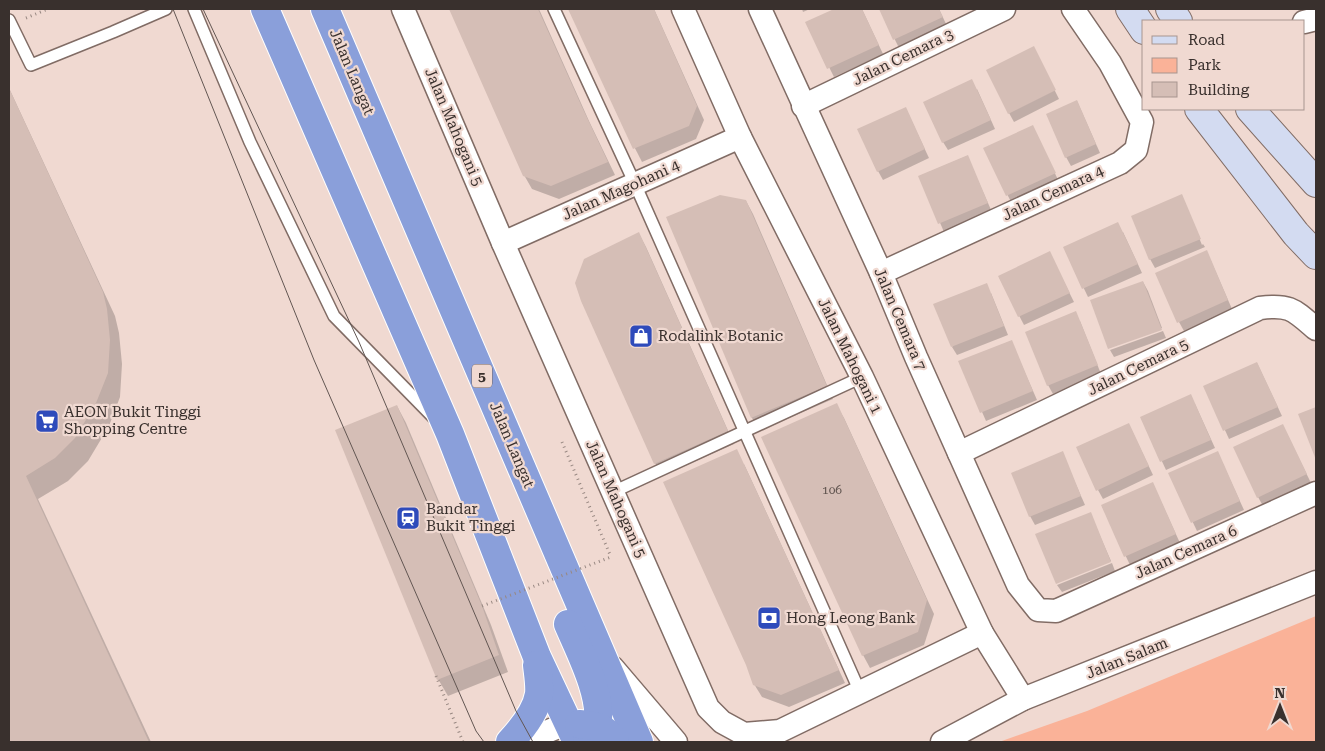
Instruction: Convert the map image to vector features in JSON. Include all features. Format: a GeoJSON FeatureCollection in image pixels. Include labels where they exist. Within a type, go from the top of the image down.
{"type":"FeatureCollection","features":[{"type":"Feature","properties":{"kind":"highway"},"geometry":{"type":"LineString","coordinates":[[265,9],[450,434],[537,657],[589,735]]}},
{"type":"Feature","properties":{"kind":"highway","name":"Jalan Langat"},"geometry":{"type":"LineString","coordinates":[[325,9],[639,742]]}},
{"type":"Feature","properties":{"kind":"highway","name":"5"},"geometry":{"type":"LineString","coordinates":[[516,456],[527,525],[594,690],[598,709],[589,735]]}},
{"type":"Feature","properties":{"kind":"highway"},"geometry":{"type":"LineString","coordinates":[[510,742],[522,728],[533,710],[539,694],[537,657]]}},
{"type":"Feature","properties":{"kind":"main road"},"geometry":{"type":"LineString","coordinates":[[1130,9],[1142,27]]}},
{"type":"Feature","properties":{"kind":"main road"},"geometry":{"type":"LineString","coordinates":[[1170,9],[1177,20]]}},
{"type":"Feature","properties":{"kind":"main road"},"geometry":{"type":"LineString","coordinates":[[1200,110],[1296,234],[1316,255]]}},
{"type":"Feature","properties":{"kind":"main road"},"geometry":{"type":"LineString","coordinates":[[1251,110],[1316,183]]}},
{"type":"Feature","properties":{"kind":"street","name":"Jalan Mahogani 5"},"geometry":{"type":"LineString","coordinates":[[403,9],[503,243],[708,708],[722,722],[744,734],[780,731],[982,633]]}},
{"type":"Feature","properties":{"kind":"street","name":"Jalan Mahogani 1"},"geometry":{"type":"LineString","coordinates":[[683,9],[740,138],[862,377],[982,633],[1023,699]]}},
{"type":"Feature","properties":{"kind":"street","name":"Jalan Cemara 7"},"geometry":{"type":"LineString","coordinates":[[760,9],[881,273],[1018,585],[1038,610],[1056,611]]}},
{"type":"Feature","properties":{"kind":"street","name":"Jalan Cemara 3"},"geometry":{"type":"LineString","coordinates":[[803,106],[1004,9]]}},
{"type":"Feature","properties":{"kind":"street","name":"Jalan Cemara 4"},"geometry":{"type":"LineString","coordinates":[[881,273],[1120,163],[1136,150],[1142,122],[1110,63],[1073,9]]}},
{"type":"Feature","properties":{"kind":"street","name":"Jalan Magohani 4"},"geometry":{"type":"LineString","coordinates":[[503,243],[740,138]]}},
{"type":"Feature","properties":{"kind":"street","name":"Jalan Cemara 5"},"geometry":{"type":"LineString","coordinates":[[959,453],[1260,308],[1274,306],[1292,308],[1316,329]]}},
{"type":"Feature","properties":{"kind":"street","name":"Jalan Cemara 6"},"geometry":{"type":"LineString","coordinates":[[1056,611],[1316,493]]}},
{"type":"Feature","properties":{"kind":"street","name":"Jalan Salam"},"geometry":{"type":"LineString","coordinates":[[942,742],[1023,699],[1316,582]]}},
{"type":"Feature","properties":{"kind":"street"},"geometry":{"type":"LineString","coordinates":[[592,632],[613,669],[676,742]]}},
{"type":"Feature","properties":{"kind":"street"},"geometry":{"type":"LineString","coordinates":[[522,742],[589,735]]}},
{"type":"Feature","properties":{"kind":"lane"},"geometry":{"type":"LineString","coordinates":[[10,22],[31,65],[166,9]]}},
{"type":"Feature","properties":{"kind":"lane"},"geometry":{"type":"LineString","coordinates":[[194,9],[250,142],[334,316],[450,434]]}},
{"type":"Feature","properties":{"kind":"lane"},"geometry":{"type":"LineString","coordinates":[[554,9],[635,184],[860,692]]}},
{"type":"Feature","properties":{"kind":"lane"},"geometry":{"type":"LineString","coordinates":[[613,492],[862,377]]}},
{"type":"Feature","properties":{"kind":"path"},"geometry":{"type":"LineString","coordinates":[[10,22],[48,9]]}},
{"type":"Feature","properties":{"kind":"path"},"geometry":{"type":"LineString","coordinates":[[482,606],[611,557],[562,442]]}},
{"type":"Feature","properties":{"kind":"path"},"geometry":{"type":"LineString","coordinates":[[436,676],[463,742]]}},
{"type":"Feature","properties":{"kind":"green space"},"geometry":{"type":"Polygon","coordinates":[[[1316,616],[1316,741],[999,742],[1087,711],[1316,616]]]}},
{"type":"Feature","properties":{"kind":"building"},"geometry":{"type":"Polygon","coordinates":[[[449,9],[538,9],[608,162],[551,186],[523,176],[449,9]]]}},
{"type":"Feature","properties":{"kind":"building"},"geometry":{"type":"Polygon","coordinates":[[[568,9],[654,9],[697,106],[689,126],[633,149],[568,9]]]}},
{"type":"Feature","properties":{"kind":"building"},"geometry":{"type":"Polygon","coordinates":[[[834,9],[862,9],[879,45],[827,69],[805,22],[834,9]]]}},
{"type":"Feature","properties":{"kind":"building"},"geometry":{"type":"Polygon","coordinates":[[[879,9],[939,9],[943,17],[893,40],[879,9]]]}},
{"type":"Feature","properties":{"kind":"building"},"geometry":{"type":"Polygon","coordinates":[[[1034,46],[1056,90],[1008,114],[986,70],[1034,46]]]}},
{"type":"Feature","properties":{"kind":"building"},"geometry":{"type":"Polygon","coordinates":[[[972,79],[991,120],[942,143],[923,102],[972,79]]]}},
{"type":"Feature","properties":{"kind":"building","name":"AEON Bukit Tinggi Shopping Centre"},"geometry":{"type":"Polygon","coordinates":[[[9,88],[103,292],[107,309],[110,340],[108,373],[96,403],[75,438],[55,458],[26,476],[149,742],[9,742],[9,88]]]}},
{"type":"Feature","properties":{"kind":"building"},"geometry":{"type":"Polygon","coordinates":[[[1077,100],[1096,144],[1065,158],[1046,114],[1077,100]]]}},
{"type":"Feature","properties":{"kind":"building"},"geometry":{"type":"Polygon","coordinates":[[[906,107],[925,149],[877,172],[857,129],[906,107]]]}},
{"type":"Feature","properties":{"kind":"building"},"geometry":{"type":"Polygon","coordinates":[[[1033,125],[1056,173],[1006,196],[983,148],[1033,125]]]}},
{"type":"Feature","properties":{"kind":"building"},"geometry":{"type":"Polygon","coordinates":[[[968,155],[988,203],[938,224],[918,176],[968,155]]]}},
{"type":"Feature","properties":{"kind":"building"},"geometry":{"type":"Polygon","coordinates":[[[1182,194],[1201,239],[1149,260],[1131,216],[1182,194]]]}},
{"type":"Feature","properties":{"kind":"building"},"geometry":{"type":"Polygon","coordinates":[[[720,195],[746,200],[827,386],[751,418],[666,217],[720,195]]]}},
{"type":"Feature","properties":{"kind":"building"},"geometry":{"type":"Polygon","coordinates":[[[1118,222],[1138,264],[1082,289],[1063,247],[1118,222]]]}},
{"type":"Feature","properties":{"kind":"building"},"geometry":{"type":"Polygon","coordinates":[[[639,232],[728,431],[654,464],[581,301],[575,283],[584,259],[639,232]]]}},
{"type":"Feature","properties":{"kind":"building"},"geometry":{"type":"Polygon","coordinates":[[[1207,250],[1228,300],[1177,323],[1155,273],[1207,250]]]}},
{"type":"Feature","properties":{"kind":"building"},"geometry":{"type":"Polygon","coordinates":[[[1050,251],[1070,293],[1018,317],[998,276],[1050,251]]]}},
{"type":"Feature","properties":{"kind":"building"},"geometry":{"type":"Polygon","coordinates":[[[1143,281],[1162,330],[1108,349],[1090,300],[1143,281]]]}},
{"type":"Feature","properties":{"kind":"building"},"geometry":{"type":"Polygon","coordinates":[[[987,283],[1004,326],[951,347],[933,304],[987,283]]]}},
{"type":"Feature","properties":{"kind":"building"},"geometry":{"type":"Polygon","coordinates":[[[1076,311],[1098,365],[1047,386],[1025,332],[1076,311]]]}},
{"type":"Feature","properties":{"kind":"building"},"geometry":{"type":"Polygon","coordinates":[[[1012,340],[1033,391],[980,413],[958,361],[1012,340]]]}},
{"type":"Feature","properties":{"kind":"building"},"geometry":{"type":"Polygon","coordinates":[[[1257,362],[1278,407],[1223,431],[1203,386],[1257,362]]]}},
{"type":"Feature","properties":{"kind":"building"},"geometry":{"type":"Polygon","coordinates":[[[1191,394],[1211,440],[1160,462],[1140,417],[1191,394]]]}},
{"type":"Feature","properties":{"kind":"building"},"geometry":{"type":"Polygon","coordinates":[[[837,403],[927,600],[918,632],[862,656],[761,437],[837,403]]]}},
{"type":"Feature","properties":{"kind":"building","name":"Bandar Bukit Tinggi"},"geometry":{"type":"Polygon","coordinates":[[[397,405],[482,606],[499,655],[437,680],[335,430],[397,405]]]}},
{"type":"Feature","properties":{"kind":"building"},"geometry":{"type":"Polygon","coordinates":[[[1316,407],[1316,460],[1298,414],[1316,407]]]}},
{"type":"Feature","properties":{"kind":"building"},"geometry":{"type":"Polygon","coordinates":[[[1129,423],[1149,466],[1096,491],[1076,447],[1129,423]]]}},
{"type":"Feature","properties":{"kind":"building"},"geometry":{"type":"Polygon","coordinates":[[[1283,424],[1307,474],[1257,498],[1233,447],[1283,424]]]}},
{"type":"Feature","properties":{"kind":"building"},"geometry":{"type":"Polygon","coordinates":[[[737,449],[839,670],[781,695],[753,685],[746,665],[663,482],[737,449]]]}},
{"type":"Feature","properties":{"kind":"building"},"geometry":{"type":"Polygon","coordinates":[[[1063,451],[1081,496],[1029,517],[1011,473],[1063,451]]]}},
{"type":"Feature","properties":{"kind":"building"},"geometry":{"type":"Polygon","coordinates":[[[1218,451],[1240,501],[1191,523],[1168,473],[1218,451]]]}},
{"type":"Feature","properties":{"kind":"building"},"geometry":{"type":"Polygon","coordinates":[[[1153,482],[1176,534],[1124,557],[1101,505],[1153,482]]]}},
{"type":"Feature","properties":{"kind":"building"},"geometry":{"type":"Polygon","coordinates":[[[1091,512],[1111,562],[1056,584],[1035,534],[1091,512]]]}},
{"type":"Feature","properties":{"kind":"tram line"},"geometry":{"type":"LineString","coordinates":[[173,9],[314,360],[476,731],[484,742]]}},
{"type":"Feature","properties":{"kind":"tram line"},"geometry":{"type":"LineString","coordinates":[[203,9],[359,342],[516,711],[533,742]]}},
{"type":"Feature","properties":{"kind":"place","name":"Rodalink Botanic"},"geometry":{"type":"Point","coordinates":[641,336]}},
{"type":"Feature","properties":{"kind":"place","name":"AEON Bukit Tinggi Shopping Centre"},"geometry":{"type":"Point","coordinates":[47,421]}},
{"type":"Feature","properties":{"kind":"place","name":"Bandar Bukit Tinggi"},"geometry":{"type":"Point","coordinates":[408,518]}},
{"type":"Feature","properties":{"kind":"place","name":"Hong Leong Bank"},"geometry":{"type":"Point","coordinates":[769,618]}}]}
